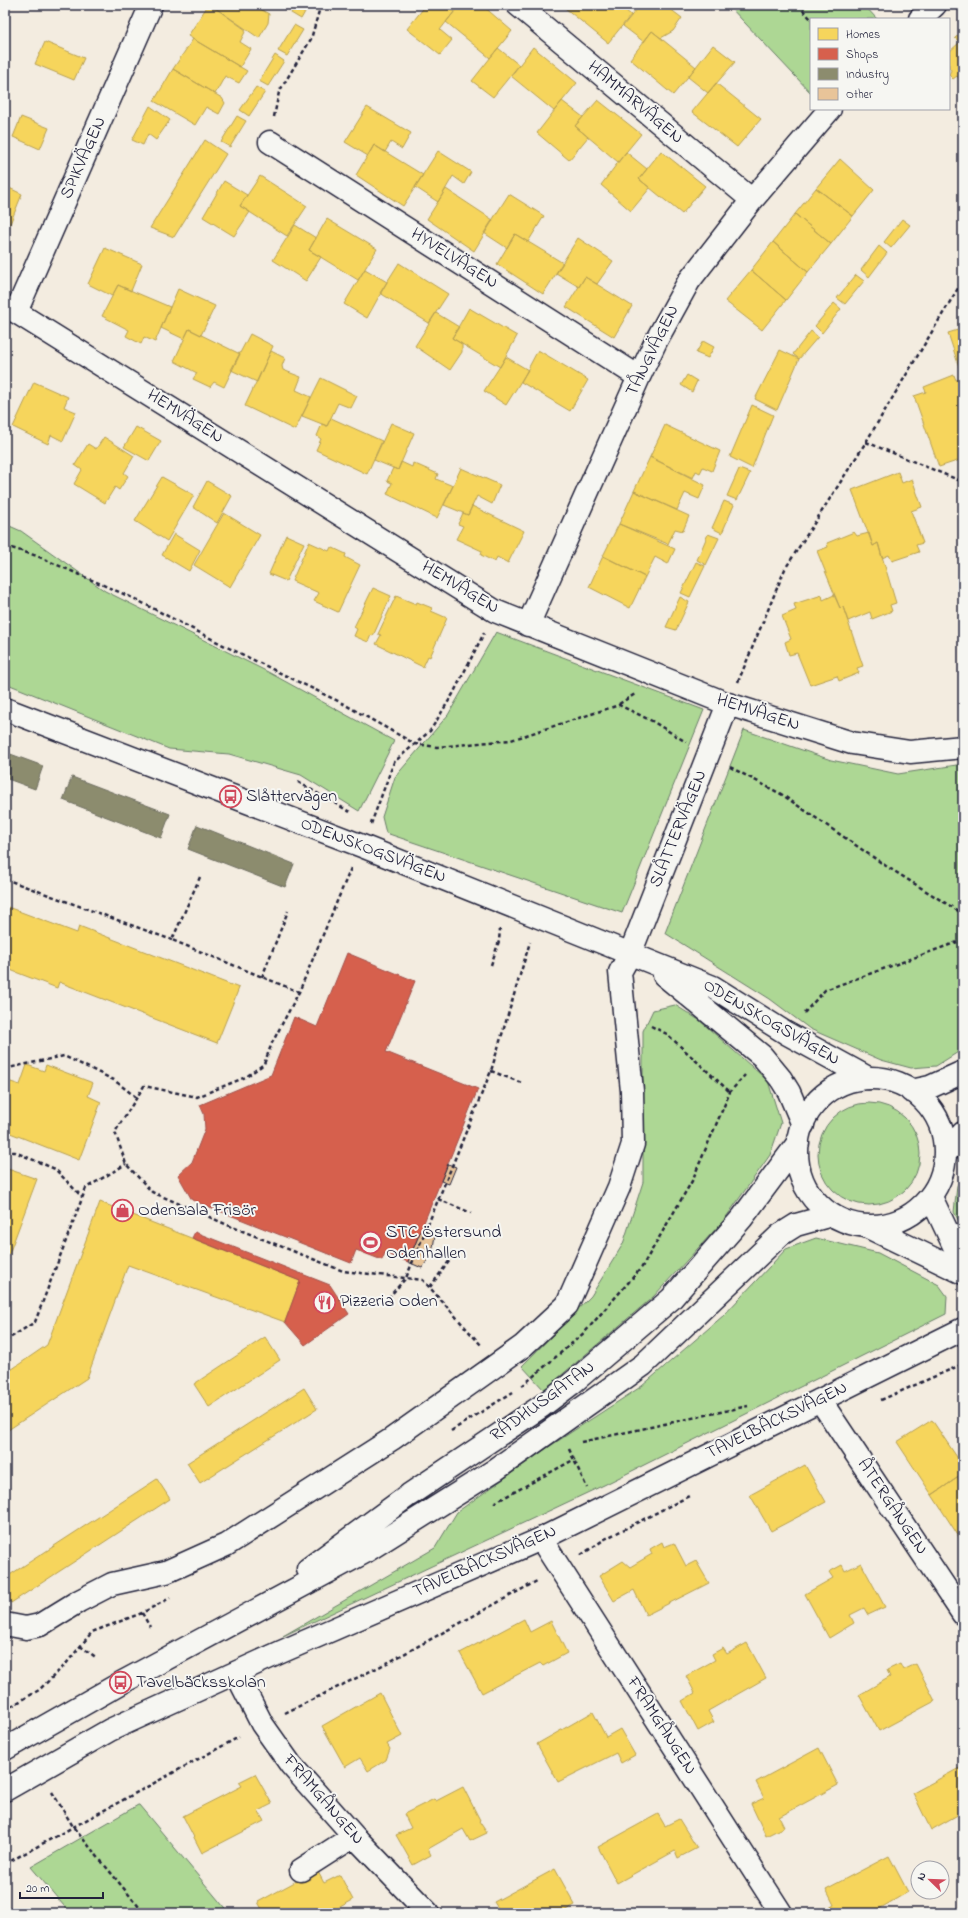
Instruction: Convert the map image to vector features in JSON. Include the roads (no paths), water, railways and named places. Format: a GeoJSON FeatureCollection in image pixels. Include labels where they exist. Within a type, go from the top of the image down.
{"type":"FeatureCollection","features":[{"type":"Feature","properties":{"kind":"street","name":"SPIKVÄGEN"},"geometry":{"type":"LineString","coordinates":[[11,309],[151,5]]}},
{"type":"Feature","properties":{"kind":"street","name":"HAMMARVÄGEN"},"geometry":{"type":"LineString","coordinates":[[518,5],[752,200]]}},
{"type":"Feature","properties":{"kind":"street"},"geometry":{"type":"LineString","coordinates":[[921,18],[935,5]]}},
{"type":"Feature","properties":{"kind":"street","name":"TÅNGVÄGEN"},"geometry":{"type":"LineString","coordinates":[[528,625],[656,341],[689,281],[752,200],[829,110]]}},
{"type":"Feature","properties":{"kind":"street","name":"HYVELVÄGEN"},"geometry":{"type":"LineString","coordinates":[[270,142],[640,377]]}},
{"type":"Feature","properties":{"kind":"street","name":"HEMVÄGEN"},"geometry":{"type":"LineString","coordinates":[[11,309],[495,611],[728,704],[852,743],[910,752],[963,747]]}},
{"type":"Feature","properties":{"kind":"street","name":"SLÅTTERVÄGEN"},"geometry":{"type":"LineString","coordinates":[[5,1624],[26,1628],[40,1626],[79,1601],[112,1584],[166,1572],[226,1545],[404,1430],[523,1346],[567,1305],[619,1187],[633,1144],[632,1091],[620,972],[640,958],[708,756],[728,704]]}},
{"type":"Feature","properties":{"kind":"street","name":"ODENSKOGSVÄGEN"},"geometry":{"type":"LineString","coordinates":[[5,709],[362,846],[713,987],[786,1033],[868,1078]]}},
{"type":"Feature","properties":{"kind":"street","name":"ODENSKOGSVÄGEN"},"geometry":{"type":"LineString","coordinates":[[640,958],[762,1056],[781,1079],[789,1092],[800,1134]]}},
{"type":"Feature","properties":{"kind":"street"},"geometry":{"type":"LineString","coordinates":[[912,1091],[930,1087],[963,1072]]}},
{"type":"Feature","properties":{"kind":"street"},"geometry":{"type":"LineString","coordinates":[[868,1078],[886,1080],[902,1085],[920,1097],[934,1113],[943,1133],[945,1154],[941,1177],[931,1197],[914,1214],[892,1224],[868,1227]]}},
{"type":"Feature","properties":{"kind":"street","name":"RÅDHUSGATAN"},"geometry":{"type":"LineString","coordinates":[[246,1615],[409,1495],[542,1406],[571,1384],[671,1299],[742,1218],[800,1134],[812,1109],[827,1093],[846,1082],[868,1078]]}},
{"type":"Feature","properties":{"kind":"street"},"geometry":{"type":"LineString","coordinates":[[945,1154],[963,1133]]}},
{"type":"Feature","properties":{"kind":"street"},"geometry":{"type":"LineString","coordinates":[[800,1134],[797,1161],[803,1182],[814,1200],[832,1215],[848,1223],[868,1227],[963,1273]]}},
{"type":"Feature","properties":{"kind":"street"},"geometry":{"type":"LineString","coordinates":[[931,1197],[963,1265]]}},
{"type":"Feature","properties":{"kind":"street","name":"RÅDHUSGATAN"},"geometry":{"type":"LineString","coordinates":[[5,1749],[121,1683],[365,1552],[501,1466],[643,1365],[780,1235],[796,1225],[832,1215]]}},
{"type":"Feature","properties":{"kind":"street","name":"TAVELBÄCKSVÄGEN"},"geometry":{"type":"LineString","coordinates":[[5,1790],[110,1730],[541,1539],[963,1329]]}},
{"type":"Feature","properties":{"kind":"street","name":"ÅTERGÅNGEN"},"geometry":{"type":"LineString","coordinates":[[820,1400],[963,1614]]}},
{"type":"Feature","properties":{"kind":"street","name":"FRAMGÅNGEN"},"geometry":{"type":"LineString","coordinates":[[541,1539],[781,1913]]}},
{"type":"Feature","properties":{"kind":"street","name":"FRAMGÅNGEN"},"geometry":{"type":"LineString","coordinates":[[236,1673],[262,1724],[291,1765],[354,1836],[428,1913]]}},
{"type":"Feature","properties":{"kind":"street"},"geometry":{"type":"LineString","coordinates":[[301,1870],[354,1836]]}},
{"type":"Feature","properties":{"kind":"place","name":"Slåttervägen"},"geometry":{"type":"Point","coordinates":[231,797]}},
{"type":"Feature","properties":{"kind":"place","name":"Odensala Frisör"},"geometry":{"type":"Point","coordinates":[123,1211]}},
{"type":"Feature","properties":{"kind":"place","name":"STC Östersund Odenhallen"},"geometry":{"type":"Point","coordinates":[370,1243]}},
{"type":"Feature","properties":{"kind":"place","name":"Pizzeria Oden"},"geometry":{"type":"Point","coordinates":[324,1302]}},
{"type":"Feature","properties":{"kind":"place","name":"Tavelbäcksskolan"},"geometry":{"type":"Point","coordinates":[121,1683]}}]}
